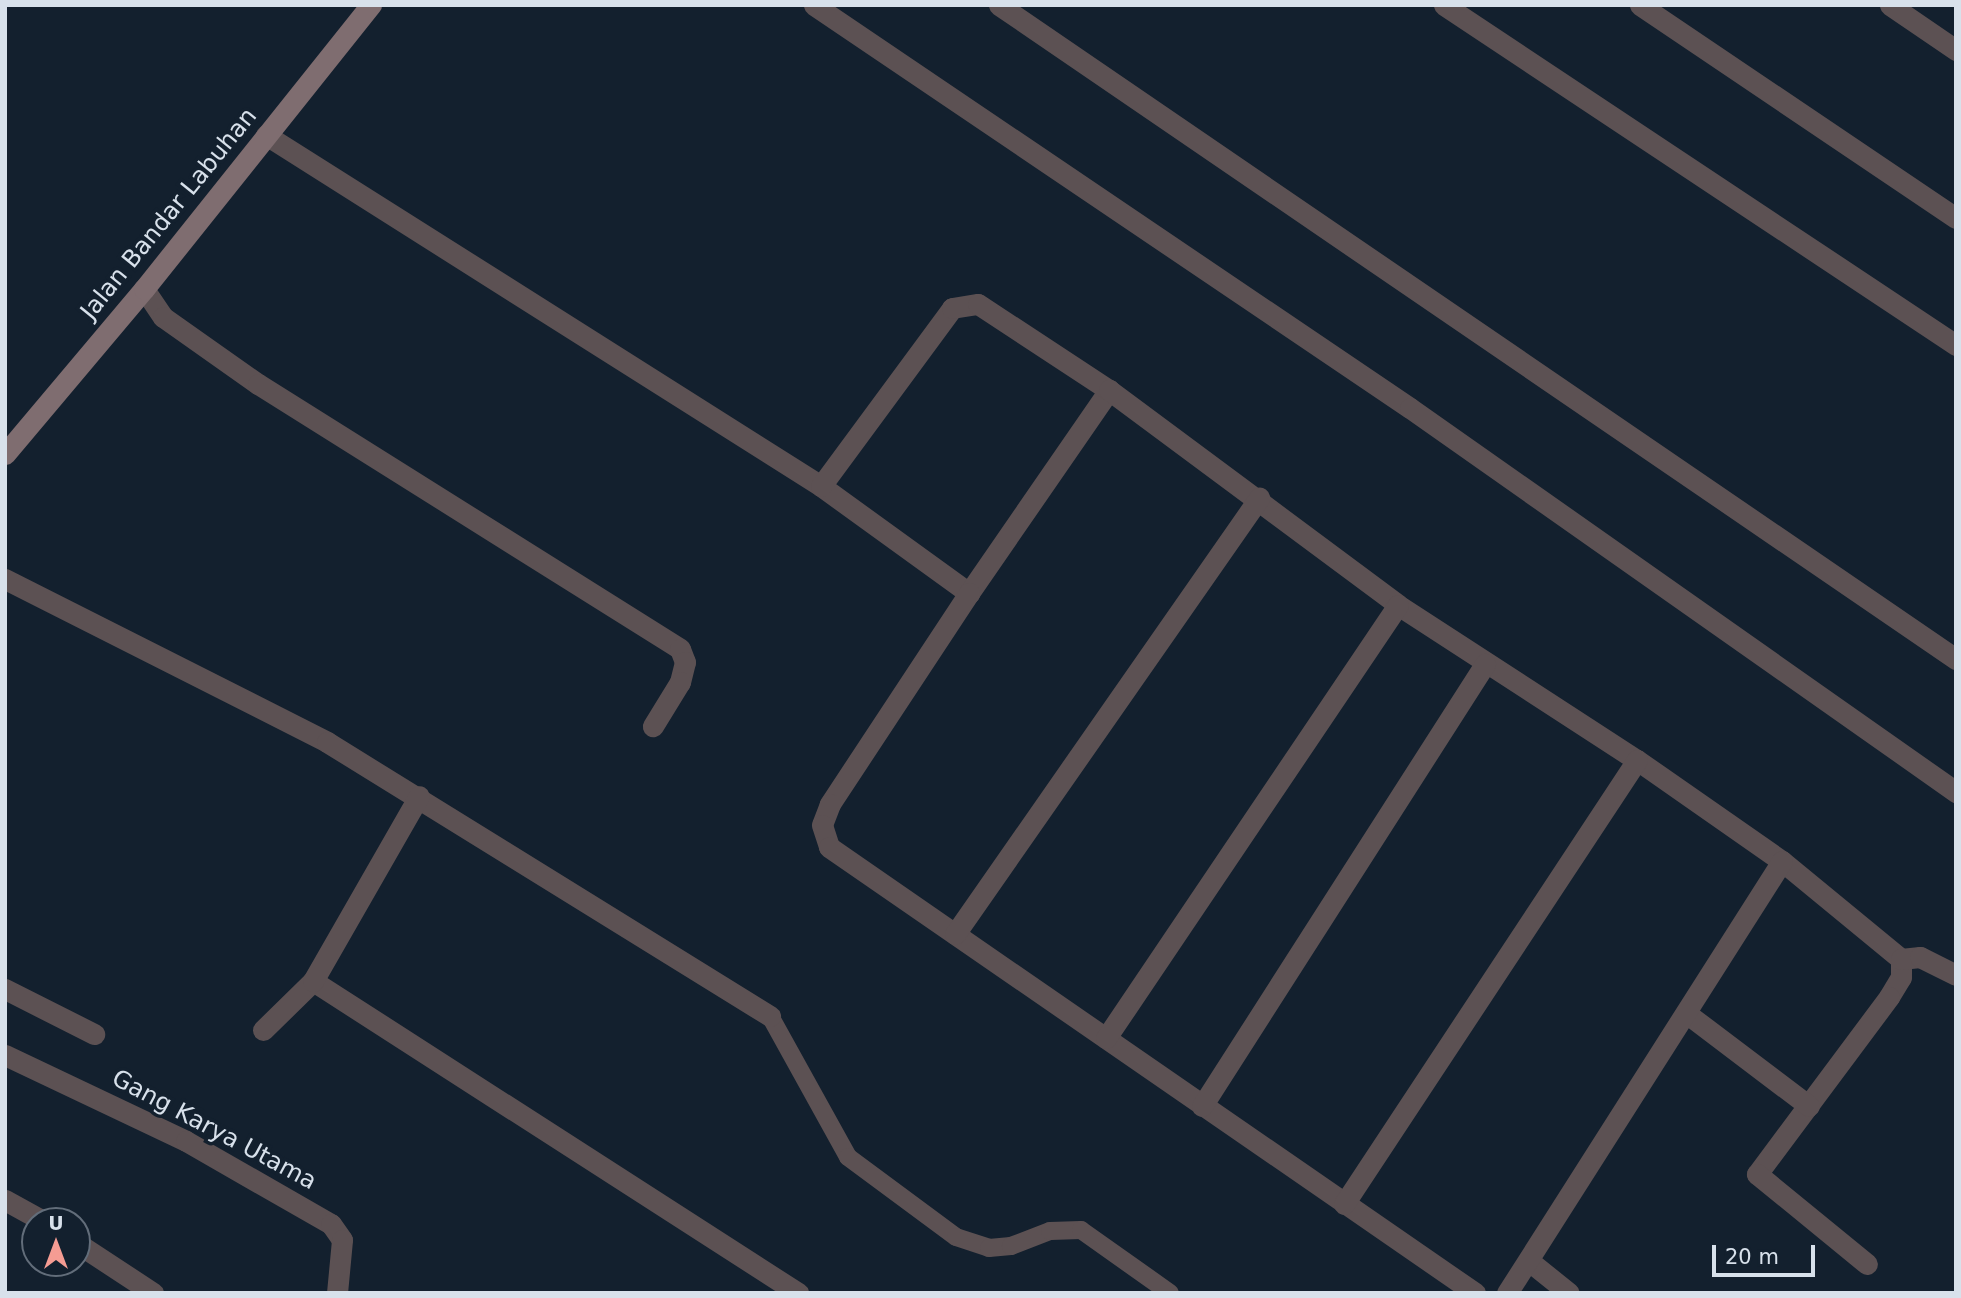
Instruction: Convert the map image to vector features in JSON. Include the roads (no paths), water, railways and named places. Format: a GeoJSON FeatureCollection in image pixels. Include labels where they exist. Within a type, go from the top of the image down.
{"type":"FeatureCollection","features":[{"type":"Feature","properties":{"kind":"main road","name":"Jalan Bandar Labuhan"},"geometry":{"type":"LineString","coordinates":[[5,454],[144,289],[362,8]]}},
{"type":"Feature","properties":{"kind":"street"},"geometry":{"type":"LineString","coordinates":[[814,5],[1410,408],[1956,792]]}},
{"type":"Feature","properties":{"kind":"street"},"geometry":{"type":"LineString","coordinates":[[999,5],[1956,659]]}},
{"type":"Feature","properties":{"kind":"street"},"geometry":{"type":"LineString","coordinates":[[1444,5],[1956,345]]}},
{"type":"Feature","properties":{"kind":"street"},"geometry":{"type":"LineString","coordinates":[[1640,5],[1956,218]]}},
{"type":"Feature","properties":{"kind":"street"},"geometry":{"type":"LineString","coordinates":[[1890,5],[1956,50]]}},
{"type":"Feature","properties":{"kind":"street"},"geometry":{"type":"LineString","coordinates":[[266,135],[821,486],[969,593]]}},
{"type":"Feature","properties":{"kind":"street"},"geometry":{"type":"LineString","coordinates":[[144,289],[163,317],[258,384],[680,649],[685,662],[680,682],[653,726]]}},
{"type":"Feature","properties":{"kind":"street"},"geometry":{"type":"LineString","coordinates":[[821,486],[959,304],[969,302],[988,309],[1110,390],[1259,498],[1398,605],[1485,664],[1637,760],[1782,861],[1901,959],[1920,957],[1956,975]]}},
{"type":"Feature","properties":{"kind":"street"},"geometry":{"type":"LineString","coordinates":[[1110,390],[969,593],[830,804],[822,825],[829,846],[1475,1293]]}},
{"type":"Feature","properties":{"kind":"street"},"geometry":{"type":"LineString","coordinates":[[955,934],[1259,498]]}},
{"type":"Feature","properties":{"kind":"street"},"geometry":{"type":"LineString","coordinates":[[5,579],[327,742],[419,796],[770,1016]]}},
{"type":"Feature","properties":{"kind":"street"},"geometry":{"type":"LineString","coordinates":[[1106,1038],[1398,605]]}},
{"type":"Feature","properties":{"kind":"street"},"geometry":{"type":"LineString","coordinates":[[1202,1106],[1485,664]]}},
{"type":"Feature","properties":{"kind":"street"},"geometry":{"type":"LineString","coordinates":[[1344,1204],[1637,760]]}},
{"type":"Feature","properties":{"kind":"street"},"geometry":{"type":"LineString","coordinates":[[263,1030],[313,981],[419,796]]}},
{"type":"Feature","properties":{"kind":"street"},"geometry":{"type":"LineString","coordinates":[[1507,1293],[1782,861]]}},
{"type":"Feature","properties":{"kind":"street"},"geometry":{"type":"LineString","coordinates":[[1867,1264],[1757,1174],[1889,997],[1901,976],[1901,959]]}},
{"type":"Feature","properties":{"kind":"street"},"geometry":{"type":"LineString","coordinates":[[313,981],[798,1293]]}},
{"type":"Feature","properties":{"kind":"street"},"geometry":{"type":"LineString","coordinates":[[5,989],[94,1034]]}},
{"type":"Feature","properties":{"kind":"street"},"geometry":{"type":"LineString","coordinates":[[1685,1013],[1809,1106]]}},
{"type":"Feature","properties":{"kind":"street","name":"Gang Karya Utama"},"geometry":{"type":"LineString","coordinates":[[5,1055],[186,1141],[331,1224],[342,1240],[337,1293]]}},
{"type":"Feature","properties":{"kind":"street"},"geometry":{"type":"LineString","coordinates":[[5,1200],[21,1209]]}},
{"type":"Feature","properties":{"kind":"street"},"geometry":{"type":"LineString","coordinates":[[91,1252],[153,1293]]}},
{"type":"Feature","properties":{"kind":"street"},"geometry":{"type":"LineString","coordinates":[[1529,1261],[1569,1293]]}},
{"type":"Feature","properties":{"kind":"lane"},"geometry":{"type":"LineString","coordinates":[[770,1016],[848,1157],[956,1237],[989,1248],[1011,1246],[1050,1231],[1081,1230],[1170,1293]]}}]}
